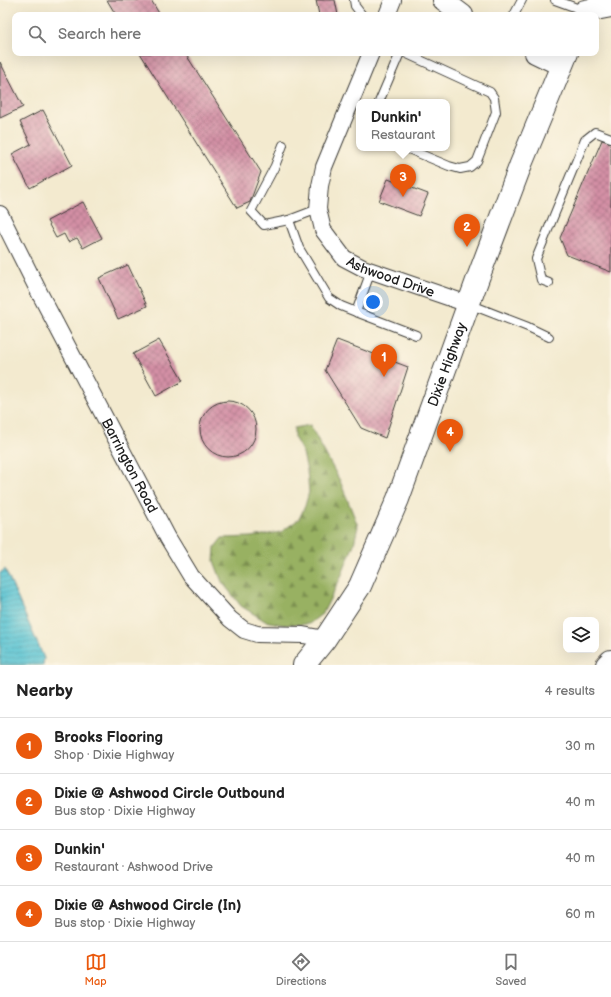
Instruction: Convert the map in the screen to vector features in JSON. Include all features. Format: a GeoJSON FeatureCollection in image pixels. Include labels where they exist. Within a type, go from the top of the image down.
{"type":"FeatureCollection","features":[{"type":"Feature","properties":{"kind":"main road"},"geometry":{"type":"LineString","coordinates":[[587,9],[611,6]]}},
{"type":"Feature","properties":{"kind":"main road","name":"Dixie Highway"},"geometry":{"type":"LineString","coordinates":[[304,665],[325,639],[360,586],[398,499],[468,304],[521,164],[564,60]]}},
{"type":"Feature","properties":{"kind":"main road"},"geometry":{"type":"LineString","coordinates":[[607,665],[611,661]]}},
{"type":"Feature","properties":{"kind":"street"},"geometry":{"type":"LineString","coordinates":[[388,12],[393,0]]}},
{"type":"Feature","properties":{"kind":"street"},"geometry":{"type":"LineString","coordinates":[[443,0],[459,12]]}},
{"type":"Feature","properties":{"kind":"street","name":"Ashwood Drive"},"geometry":{"type":"LineString","coordinates":[[370,56],[324,167],[320,186],[318,210],[323,230],[344,258],[363,268],[468,304]]}},
{"type":"Feature","properties":{"kind":"street"},"geometry":{"type":"LineString","coordinates":[[547,56],[564,60]]}},
{"type":"Feature","properties":{"kind":"street","name":"Barrington Road"},"geometry":{"type":"LineString","coordinates":[[0,214],[40,294],[168,538],[191,576],[230,619],[244,630],[257,634],[303,635],[325,639]]}},
{"type":"Feature","properties":{"kind":"lane"},"geometry":{"type":"LineString","coordinates":[[354,0],[355,6],[360,12]]}},
{"type":"Feature","properties":{"kind":"lane"},"geometry":{"type":"LineString","coordinates":[[516,12],[522,0]]}},
{"type":"Feature","properties":{"kind":"lane"},"geometry":{"type":"LineString","coordinates":[[555,0],[587,9]]}},
{"type":"Feature","properties":{"kind":"lane"},"geometry":{"type":"LineString","coordinates":[[380,99],[399,56]]}},
{"type":"Feature","properties":{"kind":"lane"},"geometry":{"type":"LineString","coordinates":[[412,56],[490,92],[494,98],[496,112],[477,161],[470,167],[460,169],[449,166],[413,151]]}},
{"type":"Feature","properties":{"kind":"lane"},"geometry":{"type":"LineString","coordinates":[[549,283],[541,280],[536,259],[586,140],[595,132],[611,138]]}},
{"type":"Feature","properties":{"kind":"lane"},"geometry":{"type":"LineString","coordinates":[[283,145],[275,166],[251,211],[264,225],[289,220],[318,210]]}},
{"type":"Feature","properties":{"kind":"lane"},"geometry":{"type":"LineString","coordinates":[[265,175],[269,167],[275,166]]}},
{"type":"Feature","properties":{"kind":"lane"},"geometry":{"type":"LineString","coordinates":[[257,200],[255,194],[259,187]]}},
{"type":"Feature","properties":{"kind":"lane"},"geometry":{"type":"LineString","coordinates":[[289,220],[299,248],[329,298],[341,306],[416,335]]}},
{"type":"Feature","properties":{"kind":"lane"},"geometry":{"type":"LineString","coordinates":[[356,312],[371,271]]}},
{"type":"Feature","properties":{"kind":"lane"},"geometry":{"type":"LineString","coordinates":[[468,304],[528,327],[549,337]]}},
{"type":"Feature","properties":{"kind":"green space"},"geometry":{"type":"Polygon","coordinates":[[[310,425],[340,481],[358,526],[354,544],[341,577],[323,613],[309,624],[284,625],[265,621],[241,606],[222,582],[214,561],[215,547],[222,538],[251,537],[281,532],[299,519],[309,492],[307,471],[303,453],[294,437],[294,428],[310,425]]]}},
{"type":"Feature","properties":{"kind":"water"},"geometry":{"type":"Polygon","coordinates":[[[5,569],[44,658],[43,665],[0,665],[0,573],[5,569]]]}},
{"type":"Feature","properties":{"kind":"building"},"geometry":{"type":"Polygon","coordinates":[[[107,0],[151,0],[158,12],[114,12],[107,0]]]}},
{"type":"Feature","properties":{"kind":"building"},"geometry":{"type":"Polygon","coordinates":[[[316,0],[335,0],[337,12],[318,12],[316,0]]]}},
{"type":"Feature","properties":{"kind":"building"},"geometry":{"type":"Polygon","coordinates":[[[142,56],[187,56],[261,172],[250,202],[237,208],[142,56]]]}},
{"type":"Feature","properties":{"kind":"building"},"geometry":{"type":"Polygon","coordinates":[[[0,62],[23,107],[0,118],[0,62]]]}},
{"type":"Feature","properties":{"kind":"building"},"geometry":{"type":"Polygon","coordinates":[[[43,110],[72,165],[30,188],[12,154],[31,144],[20,122],[43,110]]]}},
{"type":"Feature","properties":{"kind":"building"},"geometry":{"type":"Polygon","coordinates":[[[602,140],[611,143],[611,272],[567,255],[560,238],[602,140]]]}},
{"type":"Feature","properties":{"kind":"building"},"geometry":{"type":"Polygon","coordinates":[[[388,179],[428,194],[419,216],[379,201],[388,179]]]}},
{"type":"Feature","properties":{"kind":"building"},"geometry":{"type":"Polygon","coordinates":[[[83,202],[102,238],[83,248],[77,238],[68,242],[64,234],[56,238],[47,221],[83,202]]]}},
{"type":"Feature","properties":{"kind":"building"},"geometry":{"type":"Polygon","coordinates":[[[128,265],[147,306],[118,319],[99,278],[128,265]]]}},
{"type":"Feature","properties":{"kind":"building"},"geometry":{"type":"Polygon","coordinates":[[[159,340],[183,381],[156,396],[133,354],[159,340]]]}},
{"type":"Feature","properties":{"kind":"building"},"geometry":{"type":"Polygon","coordinates":[[[337,340],[408,367],[385,438],[361,428],[325,370],[337,340]]]}},
{"type":"Feature","properties":{"kind":"building"},"geometry":{"type":"Polygon","coordinates":[[[228,401],[239,403],[248,409],[254,418],[256,429],[254,440],[248,449],[239,455],[228,457],[217,455],[208,449],[202,440],[200,429],[202,418],[208,409],[217,403],[228,401]]]}},
{"type":"Feature","properties":{"kind":"place","name":"Dunkin'"},"geometry":{"type":"Point","coordinates":[403,197]}},
{"type":"Feature","properties":{"kind":"place","name":"Dixie @ Ashwood Circle Outbound"},"geometry":{"type":"Point","coordinates":[467,247]}},
{"type":"Feature","properties":{"kind":"place","name":"Brooks Flooring"},"geometry":{"type":"Point","coordinates":[384,377]}},
{"type":"Feature","properties":{"kind":"place","name":"Dixie @ Ashwood Circle (In)"},"geometry":{"type":"Point","coordinates":[450,452]}}]}
